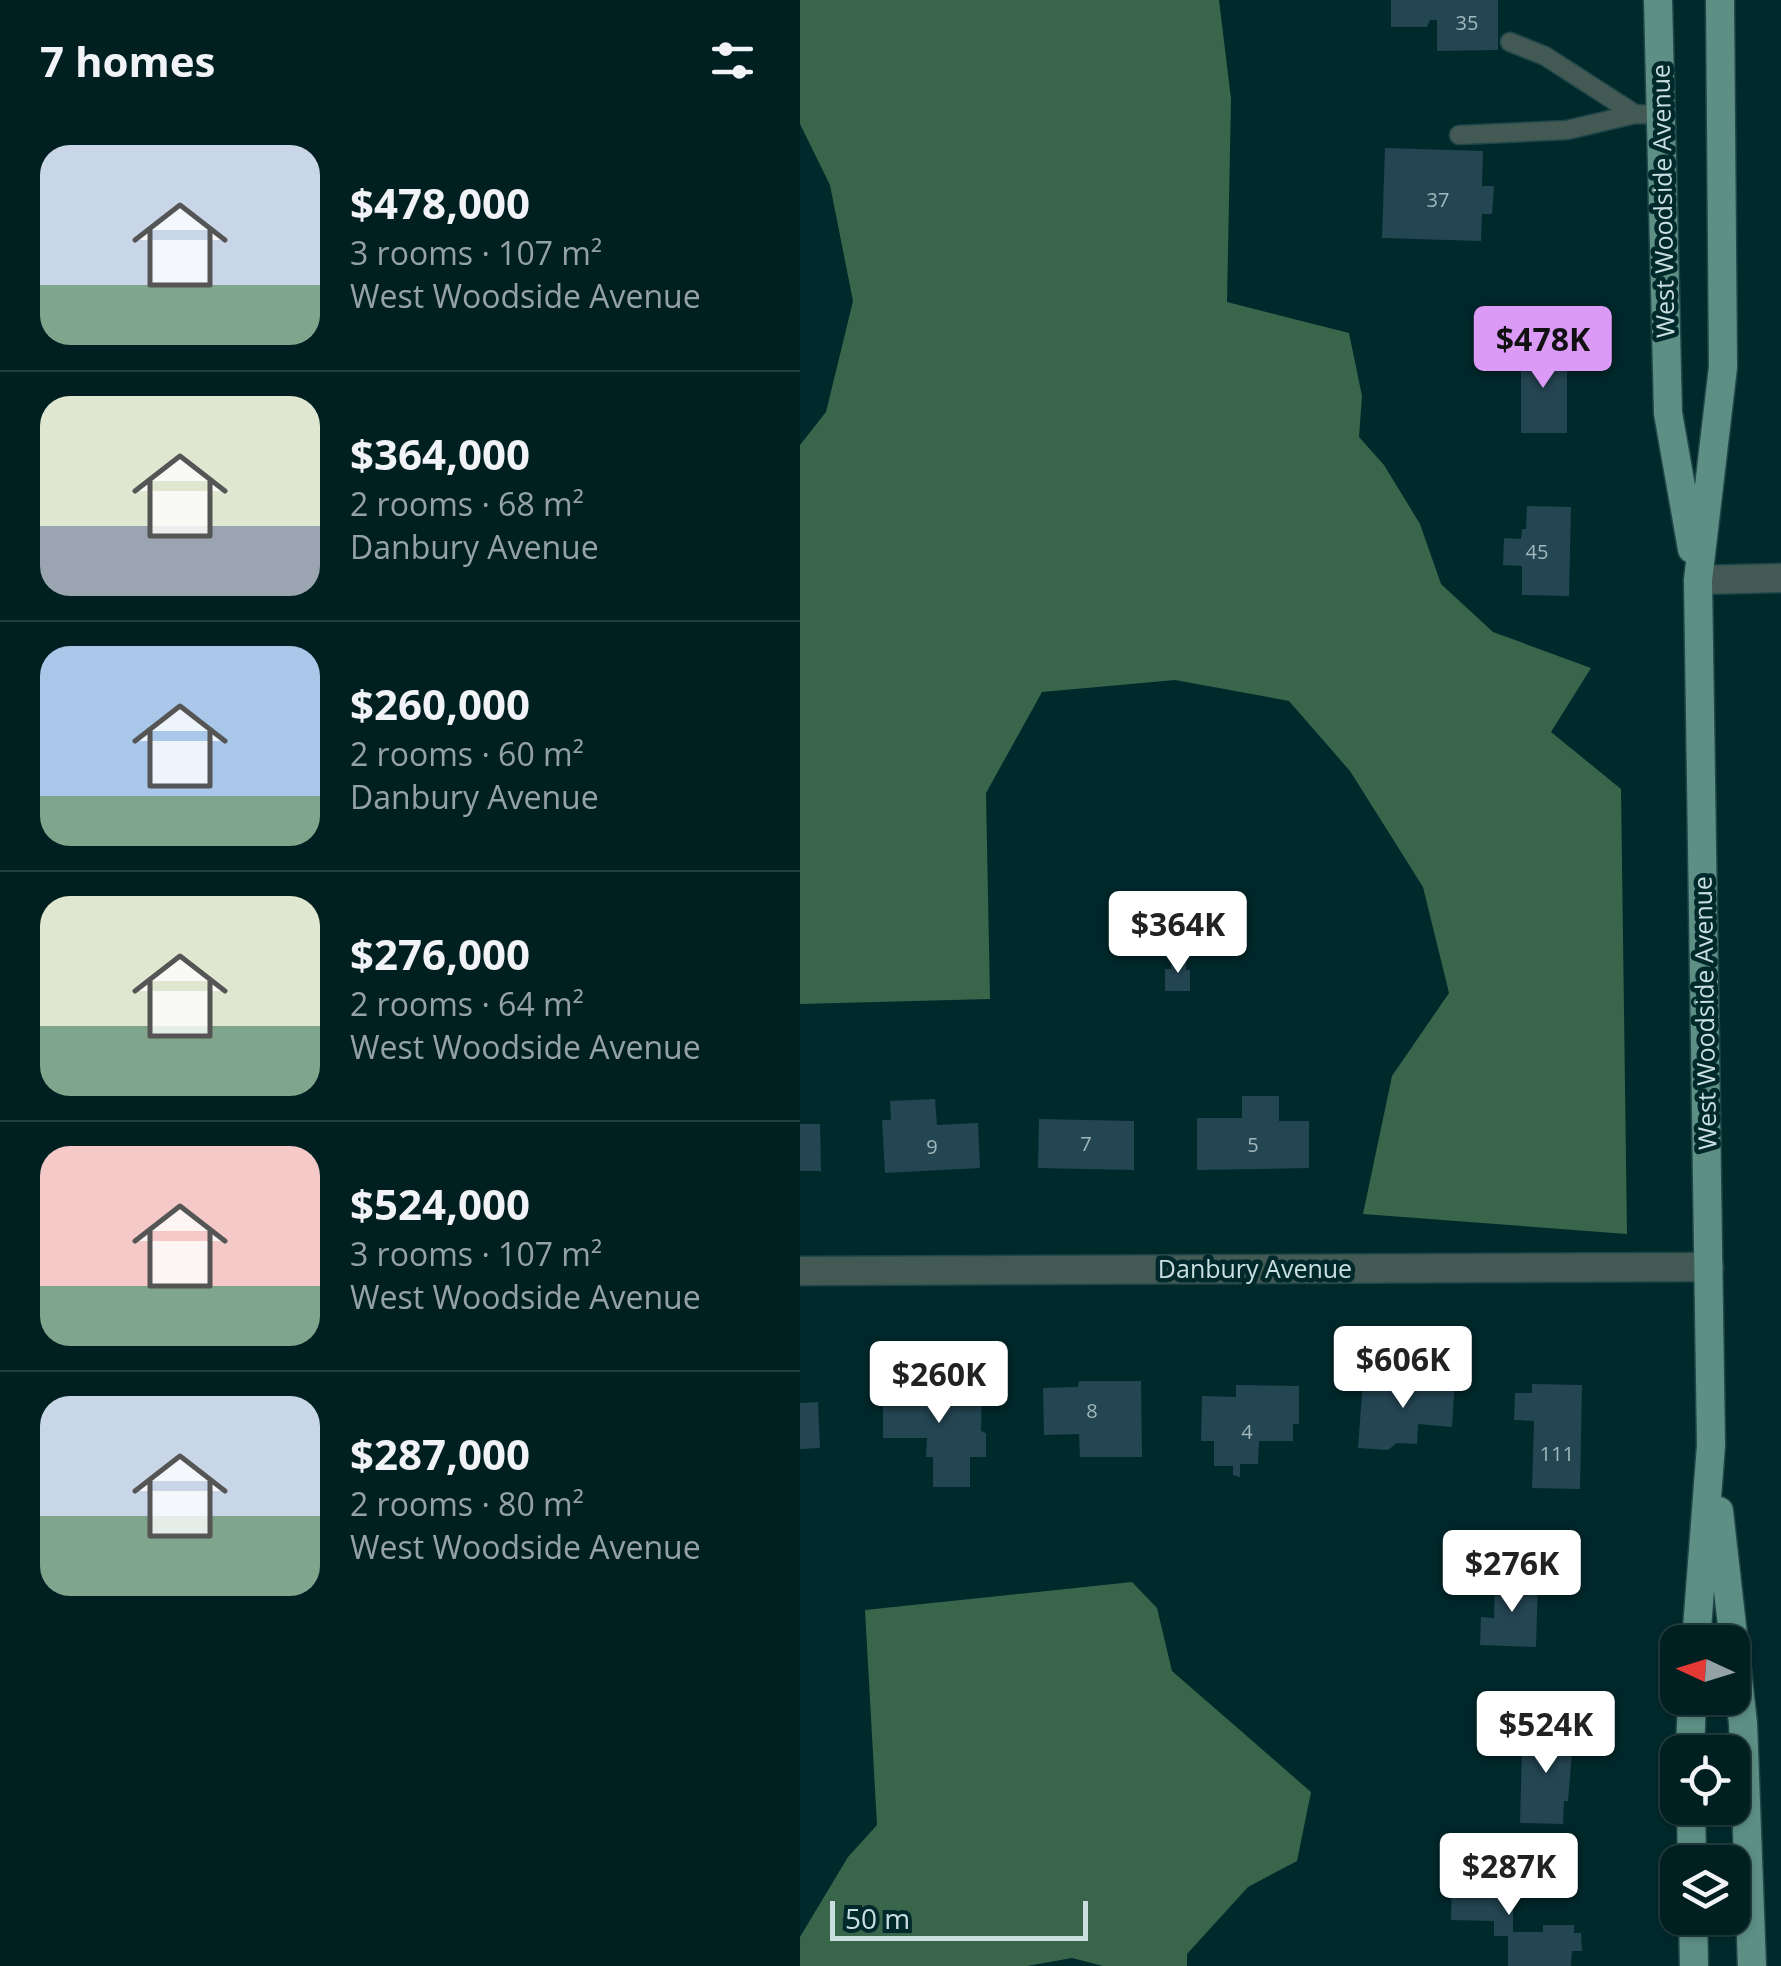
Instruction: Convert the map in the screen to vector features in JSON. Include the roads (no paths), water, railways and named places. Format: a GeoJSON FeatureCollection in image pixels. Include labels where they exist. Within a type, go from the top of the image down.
{"type":"FeatureCollection","features":[{"type":"Feature","properties":{"kind":"main road","name":"West Woodside Avenue"},"geometry":{"type":"LineString","coordinates":[[1658,0],[1648,115],[1668,413],[1698,580]]}},
{"type":"Feature","properties":{"kind":"main road","name":"West Woodside Avenue"},"geometry":{"type":"LineString","coordinates":[[1697,1625],[1711,1445],[1698,580],[1723,368],[1720,0]]}},
{"type":"Feature","properties":{"kind":"main road","name":"West Woodside Avenue"},"geometry":{"type":"LineString","coordinates":[[1711,1445],[1743,1723],[1752,1966]]}},
{"type":"Feature","properties":{"kind":"main road"},"geometry":{"type":"LineString","coordinates":[[1693,1935],[1694,1966]]}},
{"type":"Feature","properties":{"kind":"street"},"geometry":{"type":"LineString","coordinates":[[1698,580],[1781,578]]}},
{"type":"Feature","properties":{"kind":"street","name":"Danbury Avenue"},"geometry":{"type":"LineString","coordinates":[[800,1271],[1709,1267]]}},
{"type":"Feature","properties":{"kind":"lane"},"geometry":{"type":"LineString","coordinates":[[1510,42],[1545,56],[1648,115]]}},
{"type":"Feature","properties":{"kind":"lane"},"geometry":{"type":"LineString","coordinates":[[1459,134],[1567,130],[1648,115]]}}]}
